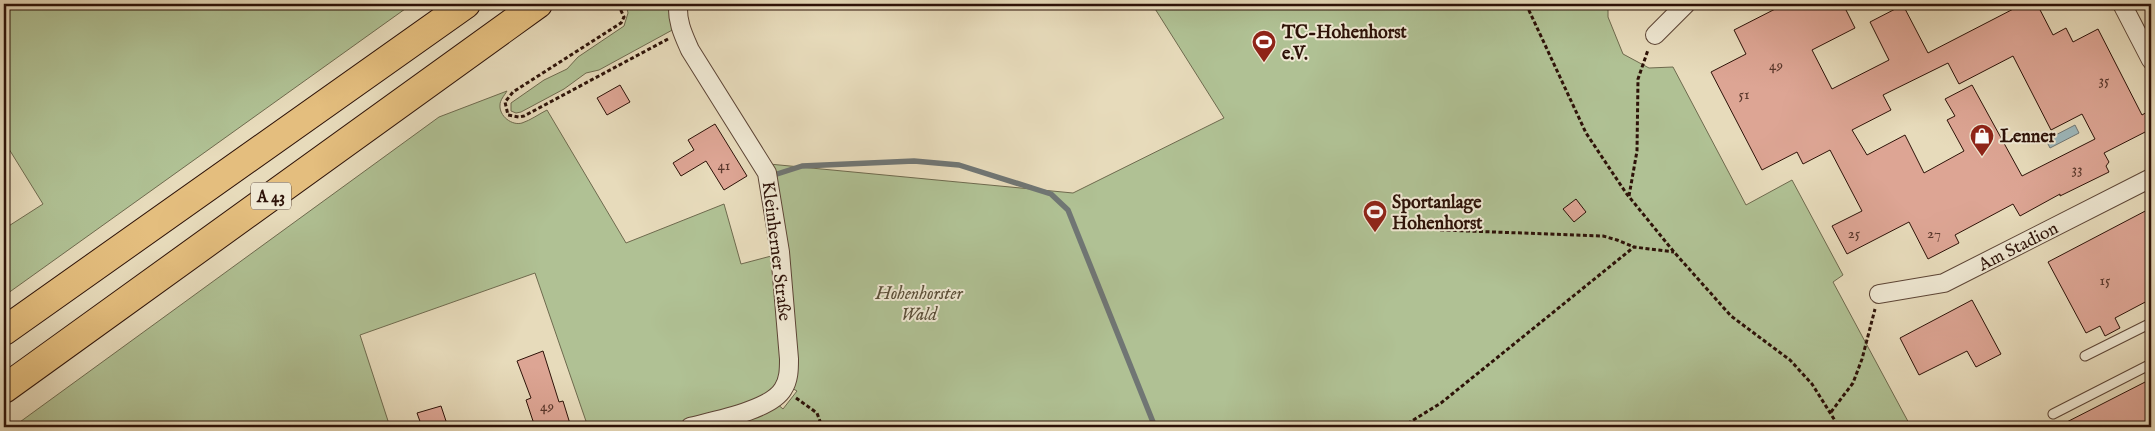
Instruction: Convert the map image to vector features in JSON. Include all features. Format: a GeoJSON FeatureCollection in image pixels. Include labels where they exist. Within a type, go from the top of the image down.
{"type":"FeatureCollection","features":[{"type":"Feature","properties":{"kind":"highway","name":"A 43"},"geometry":{"type":"LineString","coordinates":[[4,331],[466,4]]}},
{"type":"Feature","properties":{"kind":"highway","name":"A 43"},"geometry":{"type":"LineString","coordinates":[[4,389],[538,4]]}},
{"type":"Feature","properties":{"kind":"street","name":"Kleinherner Straße"},"geometry":{"type":"LineString","coordinates":[[678,4],[677,17],[681,32],[690,50],[766,173],[780,252],[790,359],[788,375],[783,390]]}},
{"type":"Feature","properties":{"kind":"street"},"geometry":{"type":"LineString","coordinates":[[1655,35],[1686,4]]}},
{"type":"Feature","properties":{"kind":"street"},"geometry":{"type":"LineString","coordinates":[[2122,4],[2151,60]]}},
{"type":"Feature","properties":{"kind":"street","name":"Am Stadion"},"geometry":{"type":"LineString","coordinates":[[1879,294],[1944,283],[2151,178]]}},
{"type":"Feature","properties":{"kind":"street"},"geometry":{"type":"LineString","coordinates":[[690,427],[762,405],[773,400],[783,390]]}},
{"type":"Feature","properties":{"kind":"lane"},"geometry":{"type":"LineString","coordinates":[[2085,356],[2151,323]]}},
{"type":"Feature","properties":{"kind":"lane"},"geometry":{"type":"LineString","coordinates":[[2053,414],[2151,364]]}},
{"type":"Feature","properties":{"kind":"path"},"geometry":{"type":"LineString","coordinates":[[618,4],[624,17],[621,23],[514,92],[506,102],[508,114],[519,117],[524,116],[681,32]]}},
{"type":"Feature","properties":{"kind":"path"},"geometry":{"type":"LineString","coordinates":[[1526,4],[1586,133],[1629,196],[1674,252],[1732,316],[1790,360],[1812,384],[1839,427]]}},
{"type":"Feature","properties":{"kind":"path"},"geometry":{"type":"LineString","coordinates":[[1629,196],[1637,152],[1638,79],[1640,69],[1655,35]]}},
{"type":"Feature","properties":{"kind":"path"},"geometry":{"type":"LineString","coordinates":[[1440,230],[1603,236],[1634,247],[1674,252]]}},
{"type":"Feature","properties":{"kind":"path"},"geometry":{"type":"LineString","coordinates":[[1402,427],[1441,403],[1634,247]]}},
{"type":"Feature","properties":{"kind":"path"},"geometry":{"type":"LineString","coordinates":[[1831,412],[1853,383],[1862,359],[1879,294]]}},
{"type":"Feature","properties":{"kind":"path"},"geometry":{"type":"LineString","coordinates":[[783,390],[817,413],[822,427]]}},
{"type":"Feature","properties":{"kind":"green space"},"geometry":{"type":"Polygon","coordinates":[[[4,4],[412,4],[4,296],[4,229],[43,204],[4,141],[4,4]]]}},
{"type":"Feature","properties":{"kind":"green space"},"geometry":{"type":"Polygon","coordinates":[[[626,4],[674,4],[676,28],[599,70],[586,73],[564,89],[521,112],[511,111],[511,103],[544,80],[567,69],[578,57],[624,26],[628,13],[626,4]]]}},
{"type":"Feature","properties":{"kind":"green space","name":"Hohenhorster Wald"},"geometry":{"type":"Polygon","coordinates":[[[1152,4],[1608,4],[1608,17],[1623,54],[1649,68],[1673,67],[1746,205],[1792,180],[1843,275],[1833,282],[1911,427],[707,427],[775,402],[783,409],[797,391],[790,387],[769,164],[1073,193],[1224,118],[1152,4]]]}},
{"type":"Feature","properties":{"kind":"green space"},"geometry":{"type":"Polygon","coordinates":[[[507,91],[501,101],[500,109],[510,122],[522,123],[547,110],[626,243],[724,204],[741,264],[775,255],[785,362],[775,385],[764,395],[751,402],[667,427],[588,427],[535,273],[360,335],[390,427],[13,427],[439,117],[507,91]]]}},
{"type":"Feature","properties":{"kind":"water"},"geometry":{"type":"Polygon","coordinates":[[[2075,125],[2079,133],[2050,148],[2046,140],[2075,125]]]}},
{"type":"Feature","properties":{"kind":"building"},"geometry":{"type":"Polygon","coordinates":[[[1785,4],[1843,4],[1855,28],[1812,50],[1832,89],[1889,60],[1870,22],[1903,5],[1928,53],[2023,4],[2037,4],[2053,35],[2066,28],[2073,42],[2098,29],[2142,115],[2147,112],[2151,120],[2151,129],[2104,153],[2109,162],[2106,166],[2109,172],[2060,196],[2060,194],[2020,216],[2013,204],[1955,235],[1959,243],[1928,259],[1909,222],[1847,254],[1832,226],[1862,211],[1830,150],[1803,164],[1797,152],[1762,170],[1711,72],[1746,54],[1734,30],[1785,4]],[[2013,56],[1959,84],[1948,63],[1883,95],[1891,110],[1852,130],[1867,155],[1905,135],[1924,173],[1964,151],[1947,120],[1955,116],[1945,99],[1972,85],[2022,176],[2095,139],[2082,114],[2051,130],[2013,56]]]}},
{"type":"Feature","properties":{"kind":"building"},"geometry":{"type":"Polygon","coordinates":[[[620,85],[630,102],[607,115],[597,98],[620,85]]]}},
{"type":"Feature","properties":{"kind":"building"},"geometry":{"type":"Polygon","coordinates":[[[715,124],[747,176],[724,190],[706,161],[681,176],[673,163],[694,150],[688,140],[715,124]]]}},
{"type":"Feature","properties":{"kind":"building"},"geometry":{"type":"Polygon","coordinates":[[[1576,199],[1586,212],[1574,222],[1563,209],[1576,199]]]}},
{"type":"Feature","properties":{"kind":"building"},"geometry":{"type":"Polygon","coordinates":[[[2151,208],[2151,299],[2115,318],[2120,328],[2105,336],[2100,326],[2086,333],[2048,262],[2151,208]]]}},
{"type":"Feature","properties":{"kind":"building"},"geometry":{"type":"Polygon","coordinates":[[[1972,300],[2001,354],[1976,367],[1967,351],[1919,375],[1900,338],[1972,300]]]}},
{"type":"Feature","properties":{"kind":"building"},"geometry":{"type":"Polygon","coordinates":[[[543,351],[559,402],[563,401],[571,427],[535,427],[526,400],[531,398],[517,361],[543,351]]]}},
{"type":"Feature","properties":{"kind":"building"},"geometry":{"type":"Polygon","coordinates":[[[2151,379],[2151,427],[2057,427],[2151,379]]]}},
{"type":"Feature","properties":{"kind":"building"},"geometry":{"type":"Polygon","coordinates":[[[441,406],[448,427],[422,427],[417,413],[441,406]]]}},
{"type":"Feature","properties":{"kind":"waterway"},"geometry":{"type":"LineString","coordinates":[[777,174],[802,166],[914,161],[959,165],[1051,194],[1068,210],[1155,427]]}},
{"type":"Feature","properties":{"kind":"place","name":"TC-Hohenhorst e.V."},"geometry":{"type":"Point","coordinates":[1264,63]}},
{"type":"Feature","properties":{"kind":"place","name":"Lenner"},"geometry":{"type":"Point","coordinates":[1982,157]}},
{"type":"Feature","properties":{"kind":"place","name":"Sportanlage Hohenhorst"},"geometry":{"type":"Point","coordinates":[1375,233]}}]}
